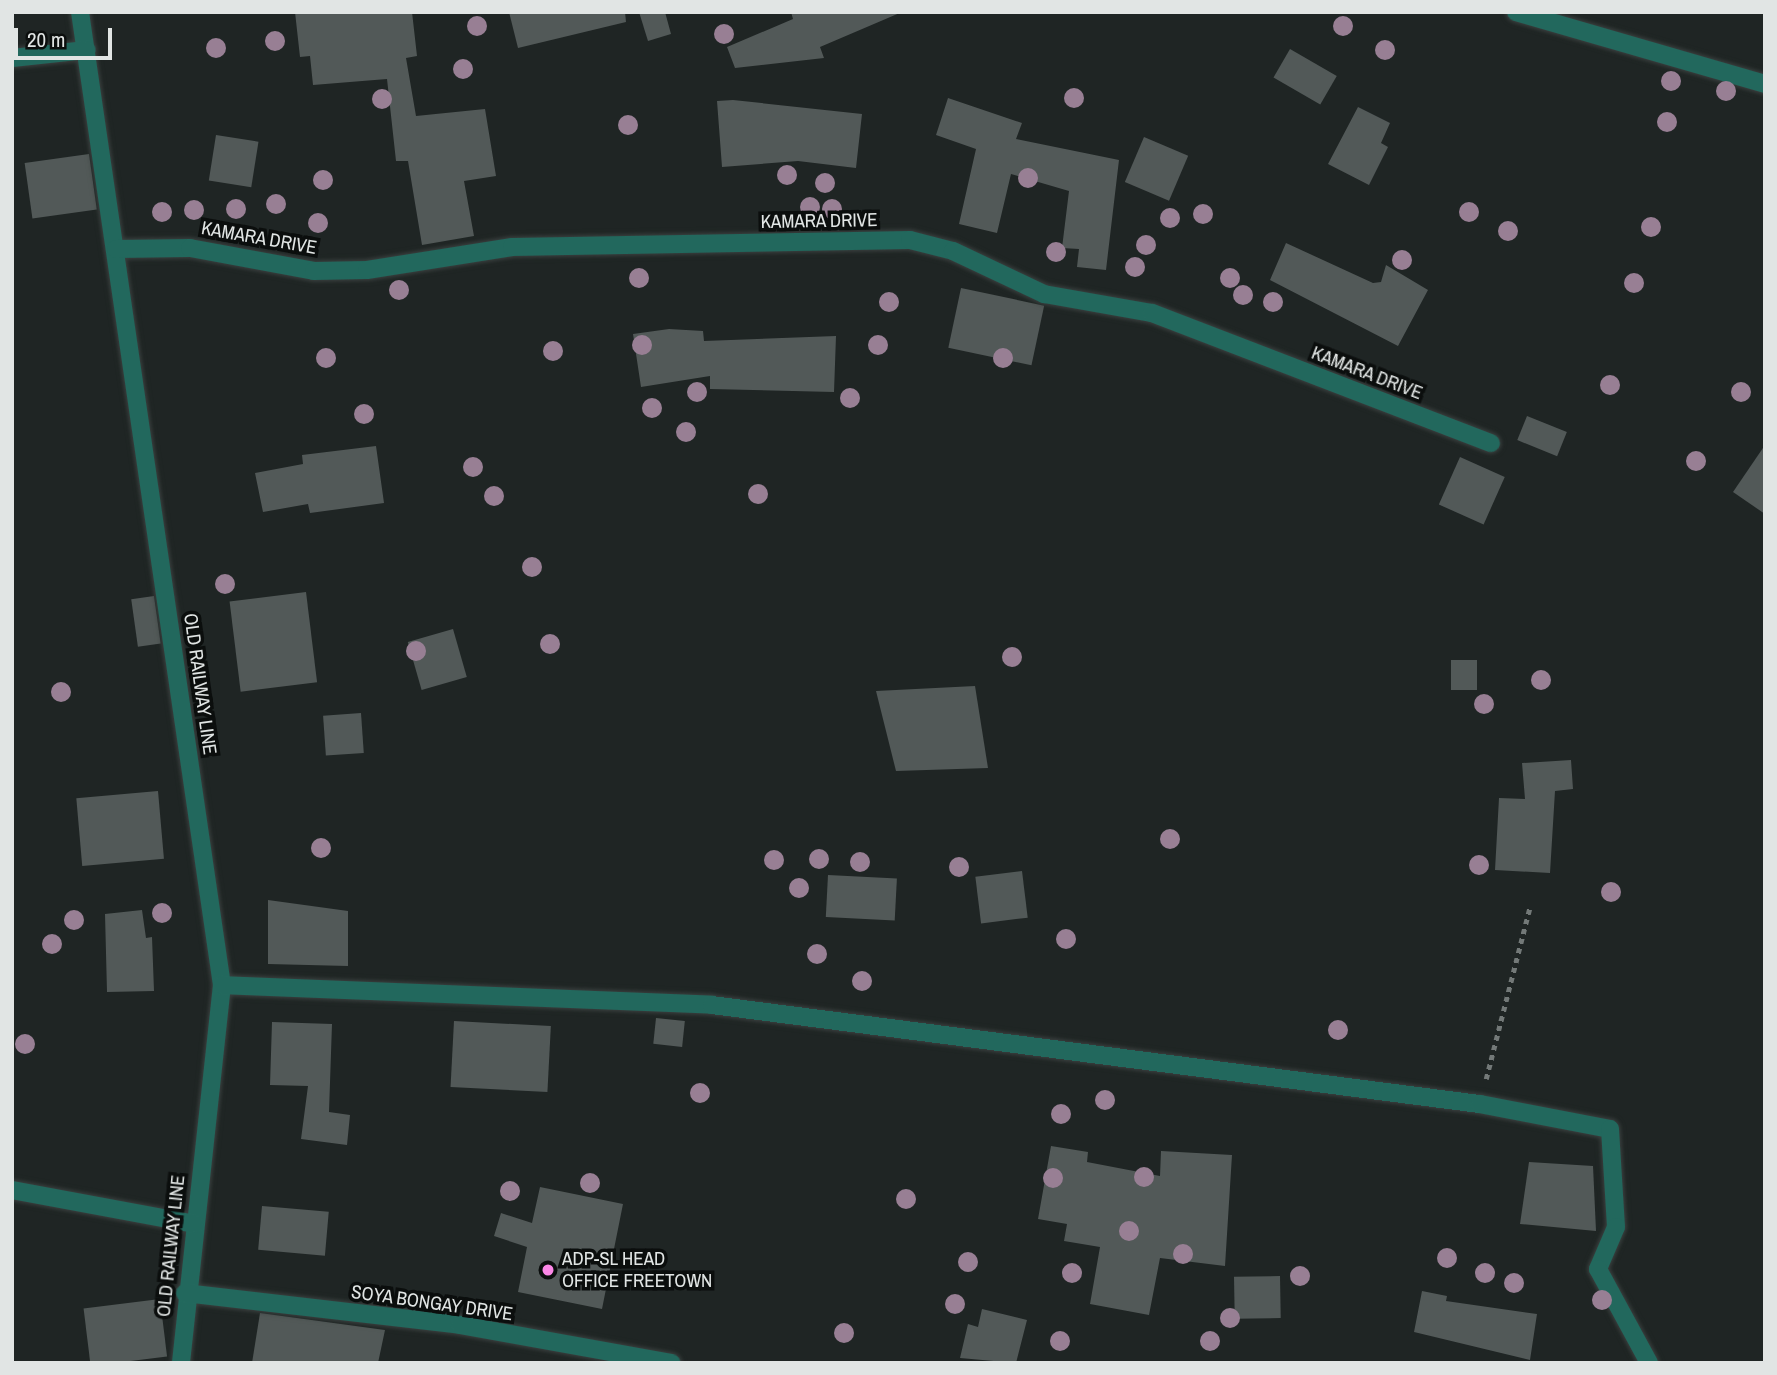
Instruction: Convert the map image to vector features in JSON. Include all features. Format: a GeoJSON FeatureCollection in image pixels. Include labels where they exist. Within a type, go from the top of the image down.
{"type":"FeatureCollection","features":[{"type":"Feature","properties":{"kind":"street","name":"OLD RAILWAY LINE"},"geometry":{"type":"LineString","coordinates":[[80,12],[222,985],[185,1293],[181,1363]]}},
{"type":"Feature","properties":{"kind":"street"},"geometry":{"type":"LineString","coordinates":[[1516,12],[1765,84]]}},
{"type":"Feature","properties":{"kind":"street"},"geometry":{"type":"LineString","coordinates":[[12,58],[87,50]]}},
{"type":"Feature","properties":{"kind":"street","name":"KAMARA DRIVE"},"geometry":{"type":"LineString","coordinates":[[116,250],[190,248],[314,271],[368,270],[512,247],[911,240],[953,251],[1044,294],[1152,313],[1491,443]]}},
{"type":"Feature","properties":{"kind":"street"},"geometry":{"type":"LineString","coordinates":[[222,985],[712,1005],[1480,1104],[1610,1129],[1615,1227],[1598,1269],[1649,1363]]}},
{"type":"Feature","properties":{"kind":"street"},"geometry":{"type":"LineString","coordinates":[[12,1190],[195,1224]]}},
{"type":"Feature","properties":{"kind":"street","name":"SOYA BONGAY DRIVE"},"geometry":{"type":"LineString","coordinates":[[185,1293],[460,1325],[672,1363]]}},
{"type":"Feature","properties":{"kind":"path"},"geometry":{"type":"LineString","coordinates":[[1480,1104],[1530,907]]}},
{"type":"Feature","properties":{"kind":"building"},"geometry":{"type":"Polygon","coordinates":[[[295,12],[412,12],[417,56],[406,58],[416,116],[485,109],[496,176],[464,181],[474,236],[422,245],[408,161],[396,161],[387,79],[313,85],[310,56],[300,57],[295,12]]]}},
{"type":"Feature","properties":{"kind":"building"},"geometry":{"type":"Polygon","coordinates":[[[509,12],[625,12],[626,22],[518,48],[509,12]]]}},
{"type":"Feature","properties":{"kind":"building"},"geometry":{"type":"Polygon","coordinates":[[[639,12],[665,12],[671,34],[648,41],[639,12]]]}},
{"type":"Feature","properties":{"kind":"building"},"geometry":{"type":"Polygon","coordinates":[[[791,12],[902,12],[820,47],[824,58],[735,68],[727,47],[793,19],[791,12]]]}},
{"type":"Feature","properties":{"kind":"building"},"geometry":{"type":"Polygon","coordinates":[[[1290,49],[1337,76],[1320,105],[1274,78],[1290,49]]]}},
{"type":"Feature","properties":{"kind":"building"},"geometry":{"type":"Polygon","coordinates":[[[948,98],[1022,123],[1016,139],[1119,160],[1106,270],[1077,267],[1079,249],[1062,248],[1069,191],[1011,174],[997,233],[959,224],[976,149],[936,135],[948,98]]]}},
{"type":"Feature","properties":{"kind":"building"},"geometry":{"type":"Polygon","coordinates":[[[733,100],[862,114],[856,168],[798,161],[722,167],[717,101],[733,100]]]}},
{"type":"Feature","properties":{"kind":"building"},"geometry":{"type":"Polygon","coordinates":[[[1358,107],[1390,123],[1381,143],[1388,147],[1369,185],[1328,164],[1358,107]]]}},
{"type":"Feature","properties":{"kind":"building"},"geometry":{"type":"Polygon","coordinates":[[[216,135],[258,142],[251,187],[209,180],[216,135]]]}},
{"type":"Feature","properties":{"kind":"building"},"geometry":{"type":"Polygon","coordinates":[[[1144,137],[1188,156],[1169,201],[1125,182],[1144,137]]]}},
{"type":"Feature","properties":{"kind":"building"},"geometry":{"type":"Polygon","coordinates":[[[89,154],[97,209],[32,219],[25,163],[89,154]]]}},
{"type":"Feature","properties":{"kind":"building"},"geometry":{"type":"Polygon","coordinates":[[[1286,243],[1373,283],[1381,282],[1386,265],[1428,290],[1398,346],[1270,280],[1286,243]]]}},
{"type":"Feature","properties":{"kind":"building"},"geometry":{"type":"Polygon","coordinates":[[[961,288],[1044,306],[1031,365],[948,348],[961,288]]]}},
{"type":"Feature","properties":{"kind":"building"},"geometry":{"type":"Polygon","coordinates":[[[669,329],[703,331],[704,341],[836,336],[834,392],[710,389],[710,376],[641,387],[633,334],[669,329]]]}},
{"type":"Feature","properties":{"kind":"building"},"geometry":{"type":"Polygon","coordinates":[[[1527,416],[1567,432],[1557,456],[1517,440],[1527,416]]]}},
{"type":"Feature","properties":{"kind":"building"},"geometry":{"type":"Polygon","coordinates":[[[1765,445],[1765,514],[1733,492],[1765,445]]]}},
{"type":"Feature","properties":{"kind":"building"},"geometry":{"type":"Polygon","coordinates":[[[376,446],[384,503],[310,513],[308,504],[263,512],[255,473],[303,464],[302,455],[376,446]]]}},
{"type":"Feature","properties":{"kind":"building"},"geometry":{"type":"Polygon","coordinates":[[[1460,457],[1505,477],[1484,524],[1439,505],[1460,457]]]}},
{"type":"Feature","properties":{"kind":"building"},"geometry":{"type":"Polygon","coordinates":[[[306,592],[317,682],[241,692],[230,601],[306,592]]]}},
{"type":"Feature","properties":{"kind":"building"},"geometry":{"type":"Polygon","coordinates":[[[154,596],[161,644],[138,647],[131,599],[154,596]]]}},
{"type":"Feature","properties":{"kind":"building"},"geometry":{"type":"Polygon","coordinates":[[[453,629],[467,677],[422,690],[408,642],[453,629]]]}},
{"type":"Feature","properties":{"kind":"building"},"geometry":{"type":"Polygon","coordinates":[[[1451,660],[1477,660],[1477,690],[1451,690],[1451,660]]]}},
{"type":"Feature","properties":{"kind":"building"},"geometry":{"type":"Polygon","coordinates":[[[975,686],[988,768],[896,771],[876,691],[975,686]]]}},
{"type":"Feature","properties":{"kind":"building"},"geometry":{"type":"Polygon","coordinates":[[[361,713],[364,753],[326,756],[323,716],[361,713]]]}},
{"type":"Feature","properties":{"kind":"building"},"geometry":{"type":"Polygon","coordinates":[[[1571,760],[1573,789],[1555,791],[1550,873],[1495,870],[1499,798],[1525,799],[1522,763],[1571,760]]]}},
{"type":"Feature","properties":{"kind":"building"},"geometry":{"type":"Polygon","coordinates":[[[158,791],[164,859],[82,866],[76,798],[158,791]]]}},
{"type":"Feature","properties":{"kind":"building"},"geometry":{"type":"Polygon","coordinates":[[[1022,871],[1028,918],[981,923],[975,877],[1022,871]]]}},
{"type":"Feature","properties":{"kind":"building"},"geometry":{"type":"Polygon","coordinates":[[[828,875],[897,879],[895,921],[826,917],[828,875]]]}},
{"type":"Feature","properties":{"kind":"building"},"geometry":{"type":"Polygon","coordinates":[[[268,900],[348,911],[348,966],[268,964],[268,900]]]}},
{"type":"Feature","properties":{"kind":"building"},"geometry":{"type":"Polygon","coordinates":[[[142,910],[146,938],[152,937],[154,991],[107,992],[105,914],[142,910]]]}},
{"type":"Feature","properties":{"kind":"building"},"geometry":{"type":"Polygon","coordinates":[[[656,1018],[685,1021],[682,1047],[653,1044],[656,1018]]]}},
{"type":"Feature","properties":{"kind":"building"},"geometry":{"type":"Polygon","coordinates":[[[454,1021],[551,1026],[547,1092],[451,1087],[454,1021]]]}},
{"type":"Feature","properties":{"kind":"building"},"geometry":{"type":"Polygon","coordinates":[[[272,1022],[332,1024],[329,1112],[350,1115],[347,1145],[301,1139],[308,1086],[270,1085],[272,1022]]]}},
{"type":"Feature","properties":{"kind":"building"},"geometry":{"type":"Polygon","coordinates":[[[1051,1146],[1088,1152],[1087,1162],[1160,1176],[1161,1151],[1232,1155],[1225,1266],[1160,1258],[1149,1315],[1090,1304],[1100,1247],[1064,1241],[1067,1224],[1038,1219],[1051,1146]]]}},
{"type":"Feature","properties":{"kind":"building"},"geometry":{"type":"Polygon","coordinates":[[[1529,1162],[1593,1166],[1596,1231],[1520,1224],[1529,1162]]]}},
{"type":"Feature","properties":{"kind":"building"},"geometry":{"type":"Polygon","coordinates":[[[540,1187],[623,1204],[602,1309],[518,1292],[527,1247],[494,1236],[501,1213],[532,1223],[540,1187]]]}},
{"type":"Feature","properties":{"kind":"building"},"geometry":{"type":"Polygon","coordinates":[[[262,1206],[329,1212],[325,1256],[258,1250],[262,1206]]]}},
{"type":"Feature","properties":{"kind":"building"},"geometry":{"type":"Polygon","coordinates":[[[1280,1276],[1281,1318],[1235,1319],[1234,1277],[1280,1276]]]}},
{"type":"Feature","properties":{"kind":"building"},"geometry":{"type":"Polygon","coordinates":[[[1422,1291],[1447,1296],[1446,1301],[1537,1314],[1530,1360],[1414,1332],[1422,1291]]]}},
{"type":"Feature","properties":{"kind":"building"},"geometry":{"type":"Polygon","coordinates":[[[160,1299],[167,1357],[90,1363],[84,1308],[160,1299]]]}},
{"type":"Feature","properties":{"kind":"building"},"geometry":{"type":"Polygon","coordinates":[[[982,1309],[1027,1320],[1016,1363],[960,1358],[968,1324],[978,1327],[982,1309]]]}},
{"type":"Feature","properties":{"kind":"building"},"geometry":{"type":"Polygon","coordinates":[[[260,1313],[385,1330],[378,1363],[252,1363],[260,1313]]]}},
{"type":"Feature","properties":{"kind":"place","name":"ADP-SL HEAD OFFICE FREETOWN"},"geometry":{"type":"Point","coordinates":[548,1270]}}]}
